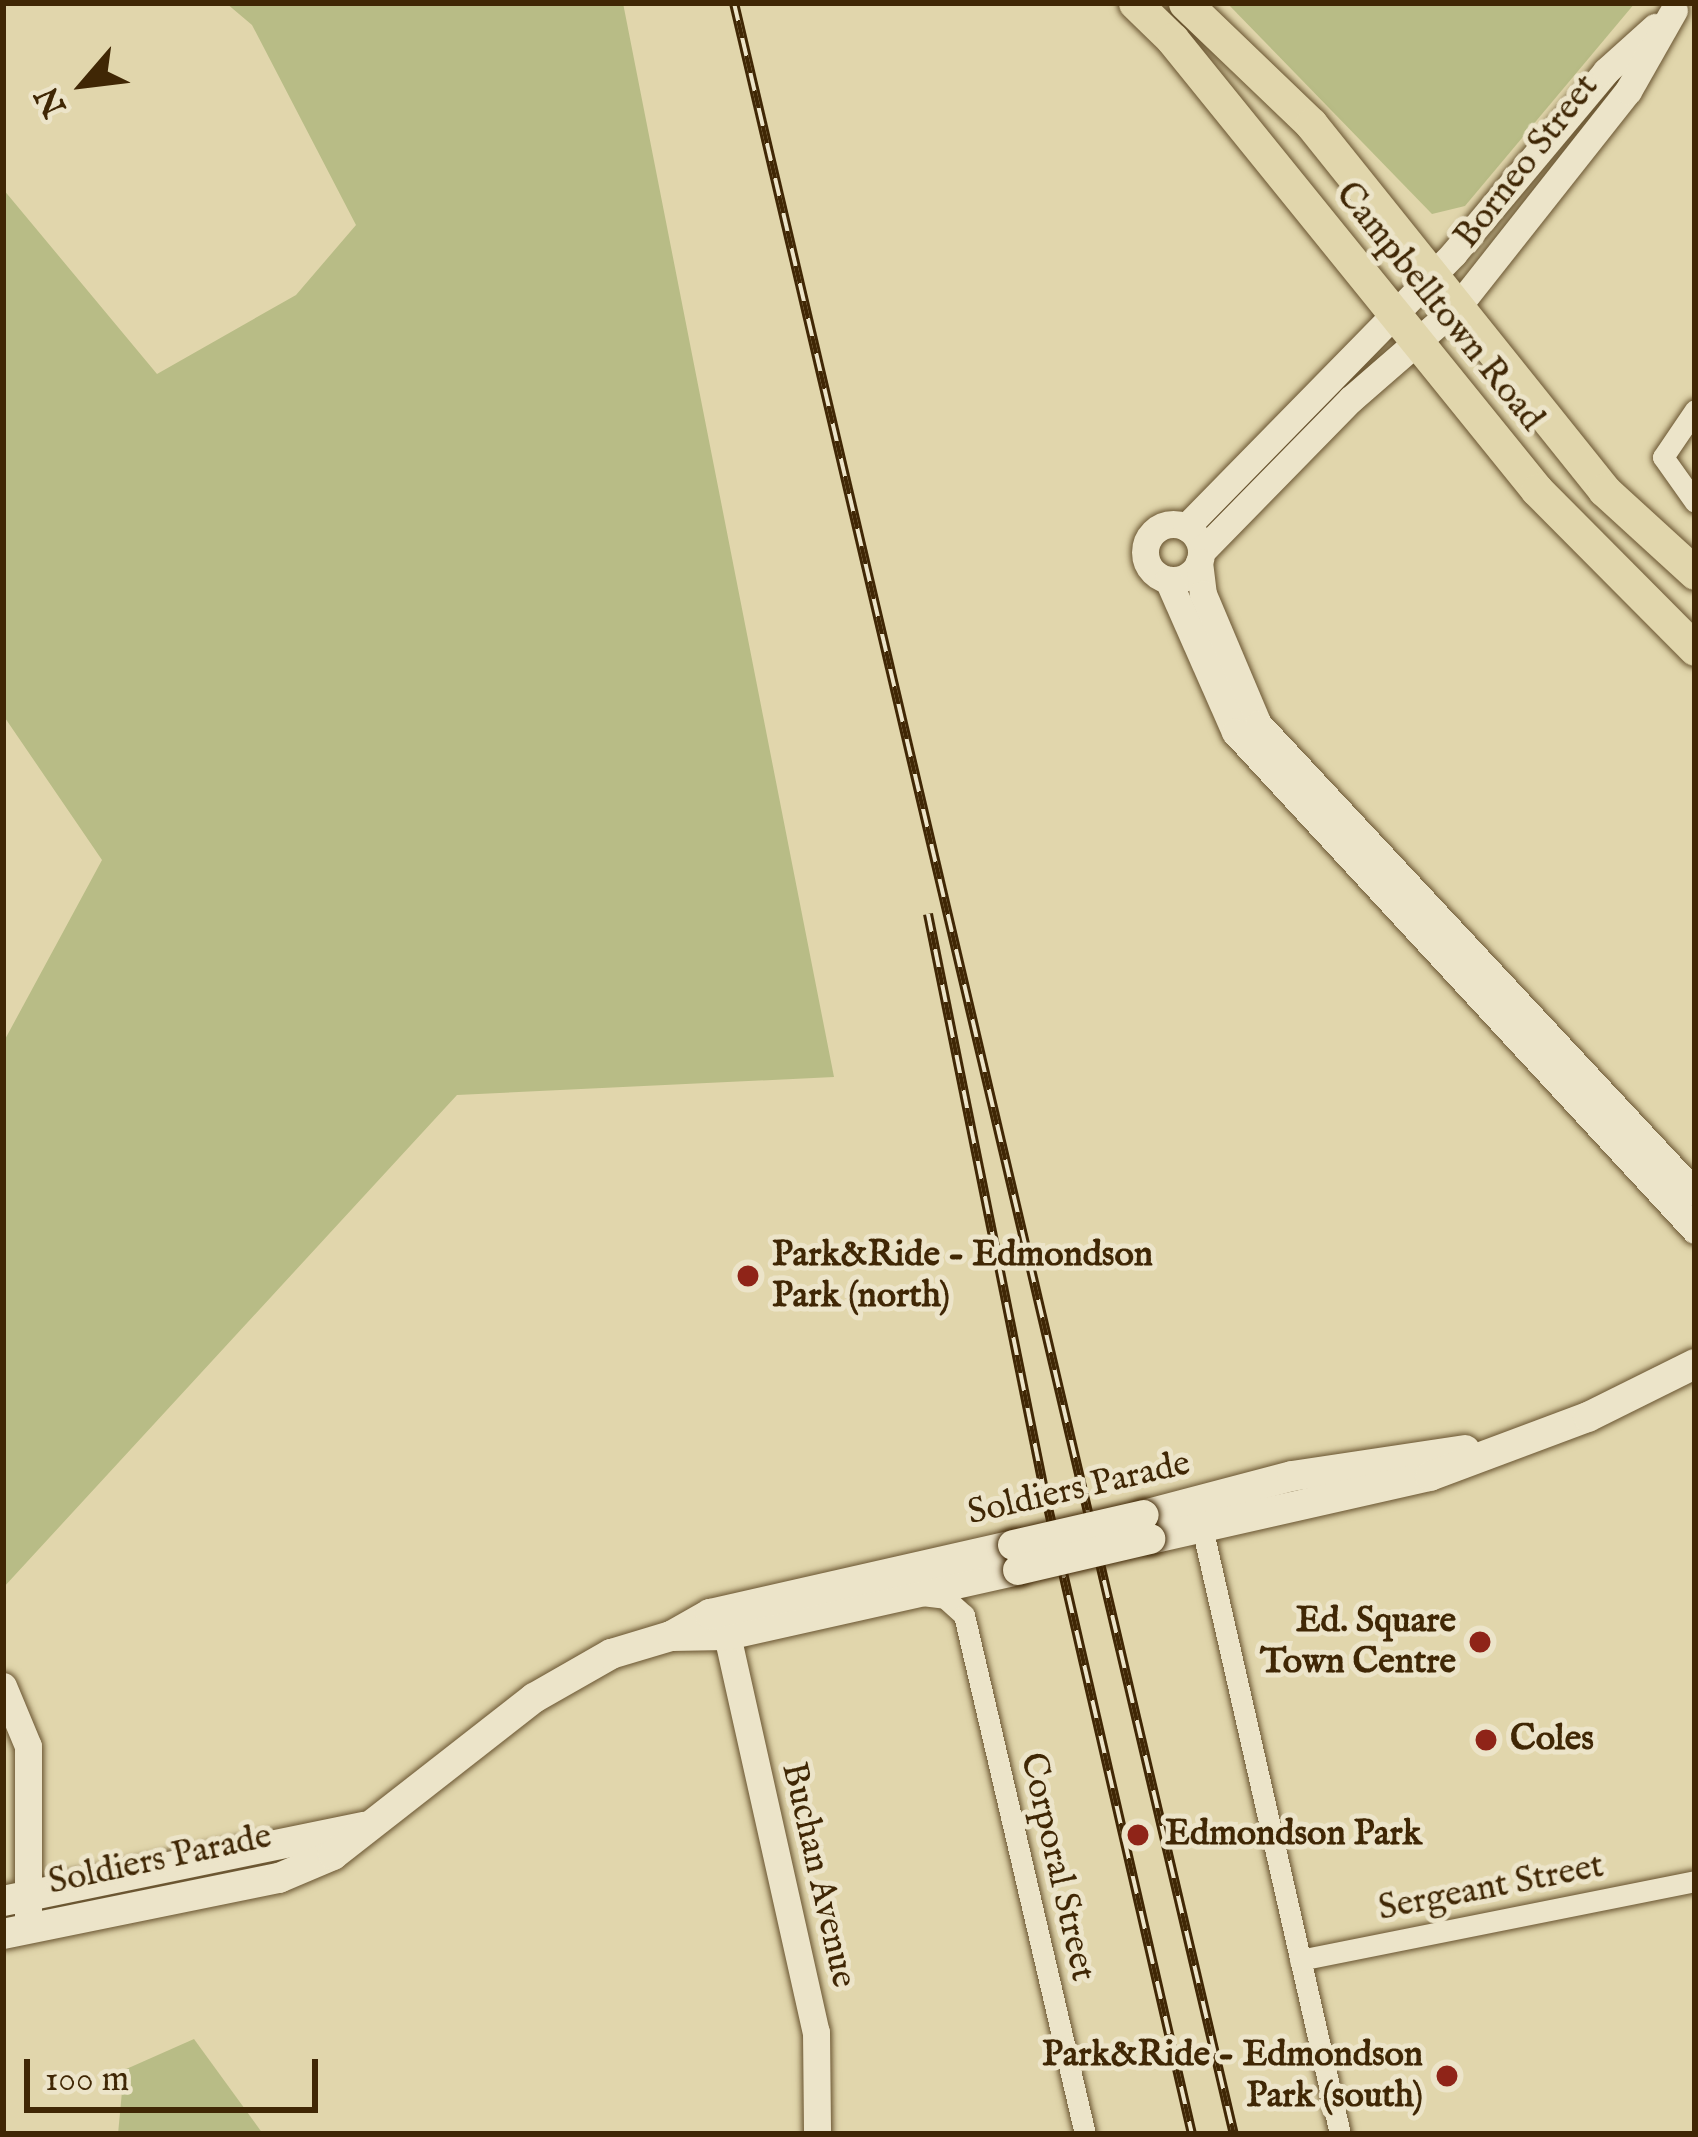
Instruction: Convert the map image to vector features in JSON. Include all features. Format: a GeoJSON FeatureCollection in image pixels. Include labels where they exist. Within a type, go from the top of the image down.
{"type":"FeatureCollection","features":[{"type":"Feature","properties":{"kind":"main road","name":"Campbelltown Road"},"geometry":{"type":"LineString","coordinates":[[1135,3],[1590,550],[1695,649]]}},
{"type":"Feature","properties":{"kind":"main road","name":"Campbelltown Road"},"geometry":{"type":"LineString","coordinates":[[1185,3],[1311,124],[1604,490],[1695,573]]}},
{"type":"Feature","properties":{"kind":"main road","name":"Soldiers Parade"},"geometry":{"type":"LineString","coordinates":[[671,1636],[727,1635],[913,1593],[1199,1515],[1430,1476],[1512,1445],[1689,1361]]}},
{"type":"Feature","properties":{"kind":"main road","name":"Soldiers Parade"},"geometry":{"type":"LineString","coordinates":[[14,1898],[91,1899],[206,1878],[296,1871],[333,1855],[549,1688],[611,1654],[671,1636],[710,1614],[1010,1563]]}},
{"type":"Feature","properties":{"kind":"main road","name":"Soldiers Parade"},"geometry":{"type":"LineString","coordinates":[[16,1931],[91,1899]]}},
{"type":"Feature","properties":{"kind":"street","name":"Borneo Street"},"geometry":{"type":"LineString","coordinates":[[1186,527],[1432,272],[1606,71],[1677,6]]}},
{"type":"Feature","properties":{"kind":"street","name":"Borneo Street"},"geometry":{"type":"LineString","coordinates":[[1200,557],[1351,399],[1458,306],[1628,91],[1677,6]]}},
{"type":"Feature","properties":{"kind":"street"},"geometry":{"type":"LineString","coordinates":[[1695,410],[1664,458],[1695,502]]}},
{"type":"Feature","properties":{"kind":"street"},"geometry":{"type":"LineString","coordinates":[[1695,1193],[1258,724],[1203,593],[1200,557],[1186,527],[1158,528],[1146,542],[1151,570],[1168,580],[1235,732],[1695,1230]]}},
{"type":"Feature","properties":{"kind":"street"},"geometry":{"type":"LineString","coordinates":[[1168,580],[1186,576],[1200,557]]}},
{"type":"Feature","properties":{"kind":"street"},"geometry":{"type":"LineString","coordinates":[[1402,878],[1395,893],[1454,957],[1464,980]]}},
{"type":"Feature","properties":{"kind":"street"},"geometry":{"type":"LineString","coordinates":[[1199,1515],[1340,2134]]}},
{"type":"Feature","properties":{"kind":"street"},"geometry":{"type":"LineString","coordinates":[[913,1593],[945,1598],[964,1615],[1010,1563]]}},
{"type":"Feature","properties":{"kind":"street","name":"Corporal Street"},"geometry":{"type":"LineString","coordinates":[[964,1615],[1085,2134]]}},
{"type":"Feature","properties":{"kind":"street","name":"Buchan Avenue"},"geometry":{"type":"LineString","coordinates":[[727,1635],[816,2032],[817,2134]]}},
{"type":"Feature","properties":{"kind":"street"},"geometry":{"type":"LineString","coordinates":[[3,1686],[28,1747],[14,1898],[16,1931]]}},
{"type":"Feature","properties":{"kind":"street","name":"Sergeant Street"},"geometry":{"type":"LineString","coordinates":[[1300,1960],[1695,1880]]}},
{"type":"Feature","properties":{"kind":"green space"},"geometry":{"type":"Polygon","coordinates":[[[226,3],[623,3],[834,1077],[457,1095],[3,1588],[3,1043],[102,860],[3,715],[3,189],[157,374],[296,295],[356,225],[252,25],[226,3]]]}},
{"type":"Feature","properties":{"kind":"green space"},"geometry":{"type":"Polygon","coordinates":[[[1227,3],[1635,3],[1465,206],[1432,214],[1227,3]]]}},
{"type":"Feature","properties":{"kind":"green space"},"geometry":{"type":"Polygon","coordinates":[[[194,2039],[263,2134],[118,2134],[124,2070],[194,2039]]]}},
{"type":"Feature","properties":{"kind":"railway"},"geometry":{"type":"LineString","coordinates":[[734,3],[1234,2134]]}},
{"type":"Feature","properties":{"kind":"railway"},"geometry":{"type":"LineString","coordinates":[[928,914],[1044,1490],[1192,2134]]}},
{"type":"Feature","properties":{"kind":"place","name":"Park&Ride - Edmondson Park (north)"},"geometry":{"type":"Point","coordinates":[748,1276]}},
{"type":"Feature","properties":{"kind":"place","name":"Ed. Square Town Centre"},"geometry":{"type":"Point","coordinates":[1480,1642]}},
{"type":"Feature","properties":{"kind":"place","name":"Coles"},"geometry":{"type":"Point","coordinates":[1486,1740]}},
{"type":"Feature","properties":{"kind":"place","name":"Edmondson Park"},"geometry":{"type":"Point","coordinates":[1138,1835]}},
{"type":"Feature","properties":{"kind":"place","name":"Park&Ride - Edmondson Park (south)"},"geometry":{"type":"Point","coordinates":[1447,2076]}}]}
